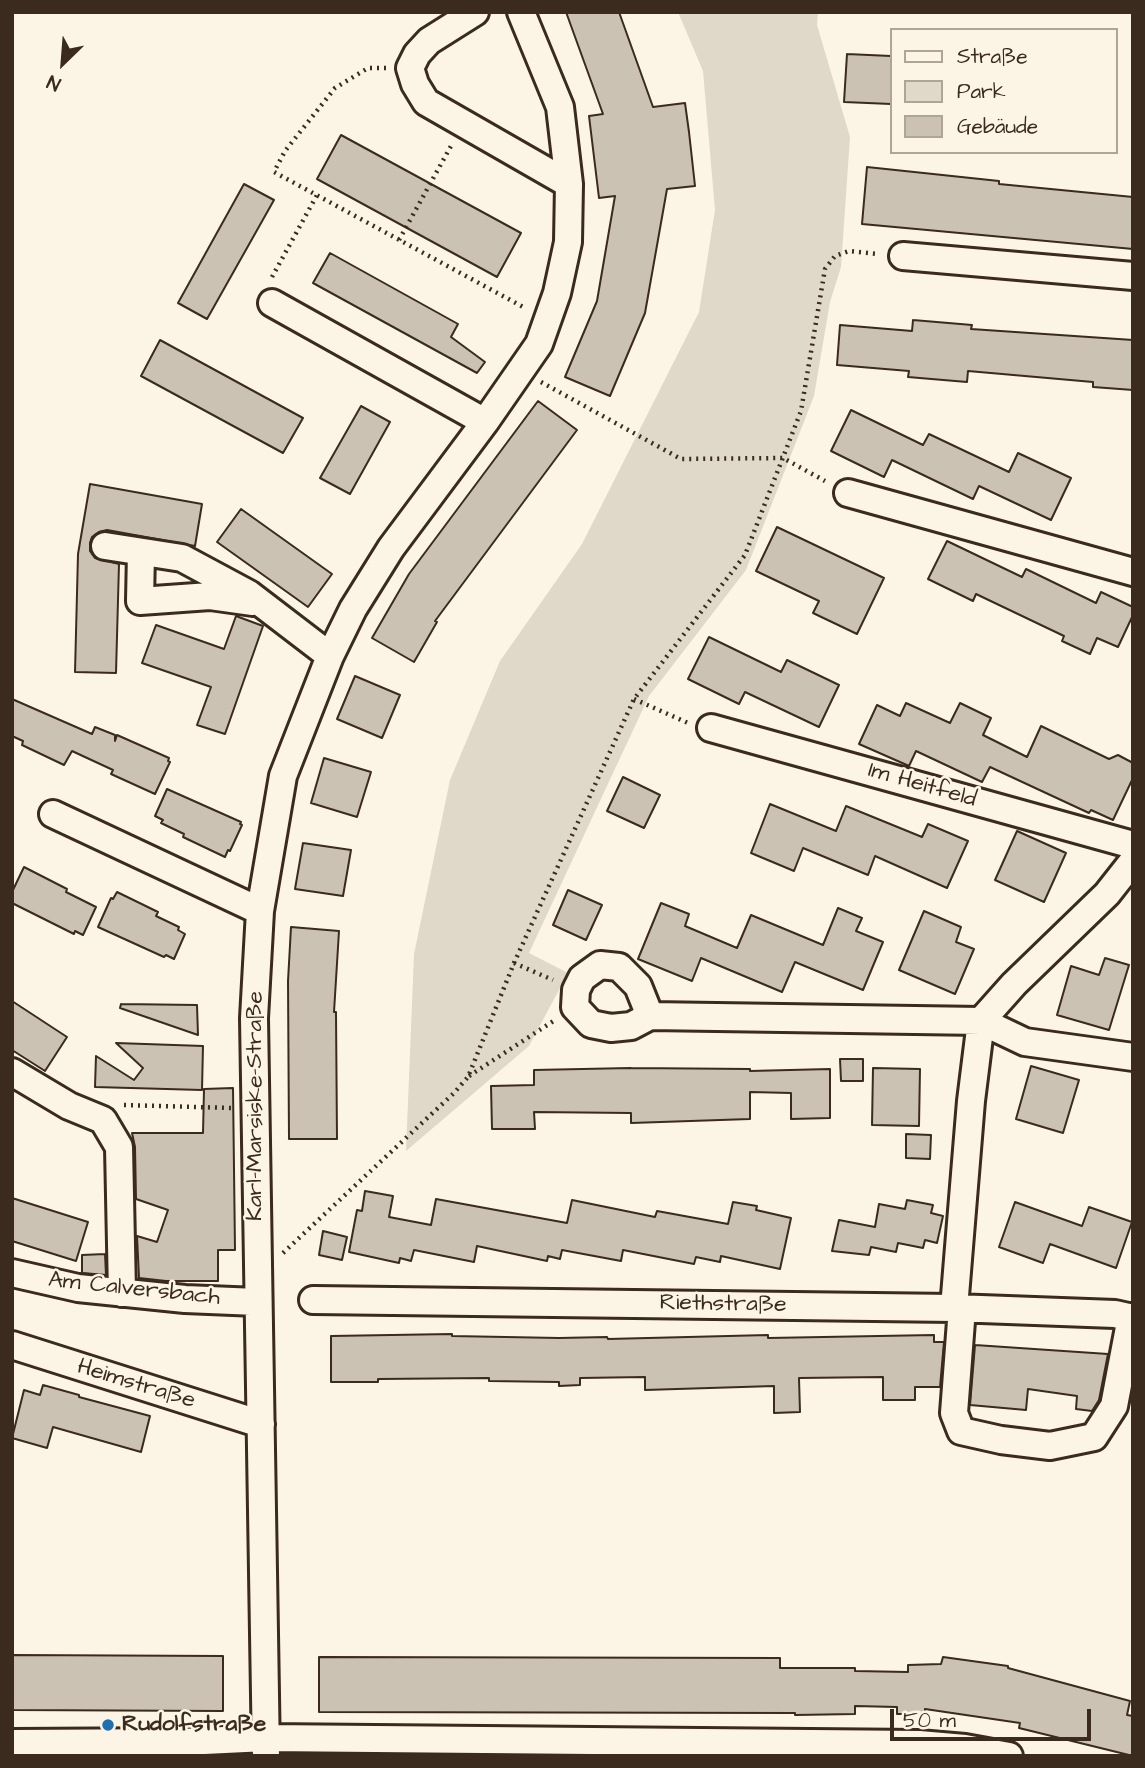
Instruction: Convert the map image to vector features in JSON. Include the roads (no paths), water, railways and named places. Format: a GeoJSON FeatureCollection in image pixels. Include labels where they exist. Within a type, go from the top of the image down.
{"type":"FeatureCollection","features":[{"type":"Feature","properties":{"kind":"street"},"geometry":{"type":"LineString","coordinates":[[475,12],[429,41],[417,54],[410,68],[415,84],[426,102],[569,184]]}},
{"type":"Feature","properties":{"kind":"street","name":"Karl-Marsiske-Straße"},"geometry":{"type":"LineString","coordinates":[[257,1289],[254,1018],[260,911],[283,776],[330,656],[352,608],[391,548],[539,344],[557,293],[568,242],[569,184],[559,107],[521,12]]}},
{"type":"Feature","properties":{"kind":"street"},"geometry":{"type":"LineString","coordinates":[[903,256],[1133,276]]}},
{"type":"Feature","properties":{"kind":"street"},"geometry":{"type":"LineString","coordinates":[[271,303],[485,422]]}},
{"type":"Feature","properties":{"kind":"street"},"geometry":{"type":"LineString","coordinates":[[848,493],[1133,572]]}},
{"type":"Feature","properties":{"kind":"street"},"geometry":{"type":"LineString","coordinates":[[105,546],[182,558],[249,594],[330,656]]}},
{"type":"Feature","properties":{"kind":"street"},"geometry":{"type":"LineString","coordinates":[[141,552],[140,601],[210,596],[260,603]]}},
{"type":"Feature","properties":{"kind":"street","name":"Im Heitfeld"},"geometry":{"type":"LineString","coordinates":[[711,728],[1133,845]]}},
{"type":"Feature","properties":{"kind":"street"},"geometry":{"type":"LineString","coordinates":[[53,814],[260,911]]}},
{"type":"Feature","properties":{"kind":"street"},"geometry":{"type":"LineString","coordinates":[[1132,1318],[1114,1406],[1094,1437],[1049,1446],[1001,1440],[961,1431],[954,1413],[958,1308],[971,1101],[981,1021],[1014,984],[1107,894],[1133,860]]}},
{"type":"Feature","properties":{"kind":"street"},"geometry":{"type":"LineString","coordinates":[[650,1016],[638,986],[619,967],[600,965],[582,978],[576,998],[591,1024],[611,1028],[631,1026],[650,1016],[981,1021],[1024,1042],[1133,1057]]}},
{"type":"Feature","properties":{"kind":"street"},"geometry":{"type":"LineString","coordinates":[[12,1072],[69,1106],[103,1120],[119,1147],[122,1293]]}},
{"type":"Feature","properties":{"kind":"street","name":"Am Calversbach"},"geometry":{"type":"LineString","coordinates":[[12,1273],[78,1288],[186,1299],[257,1289]]}},
{"type":"Feature","properties":{"kind":"street"},"geometry":{"type":"LineString","coordinates":[[257,1289],[266,1747]]}},
{"type":"Feature","properties":{"kind":"street","name":"Riethstraße"},"geometry":{"type":"LineString","coordinates":[[313,1300],[958,1308],[1115,1314],[1132,1318]]}},
{"type":"Feature","properties":{"kind":"street","name":"Heimstraße"},"geometry":{"type":"LineString","coordinates":[[12,1345],[261,1424]]}},
{"type":"Feature","properties":{"kind":"street"},"geometry":{"type":"LineString","coordinates":[[12,1743],[183,1742],[266,1747],[919,1744],[965,1748],[1009,1756]]}},
{"type":"Feature","properties":{"kind":"place","name":"Rudolfstraße"},"geometry":{"type":"Point","coordinates":[108,1725]}}]}
